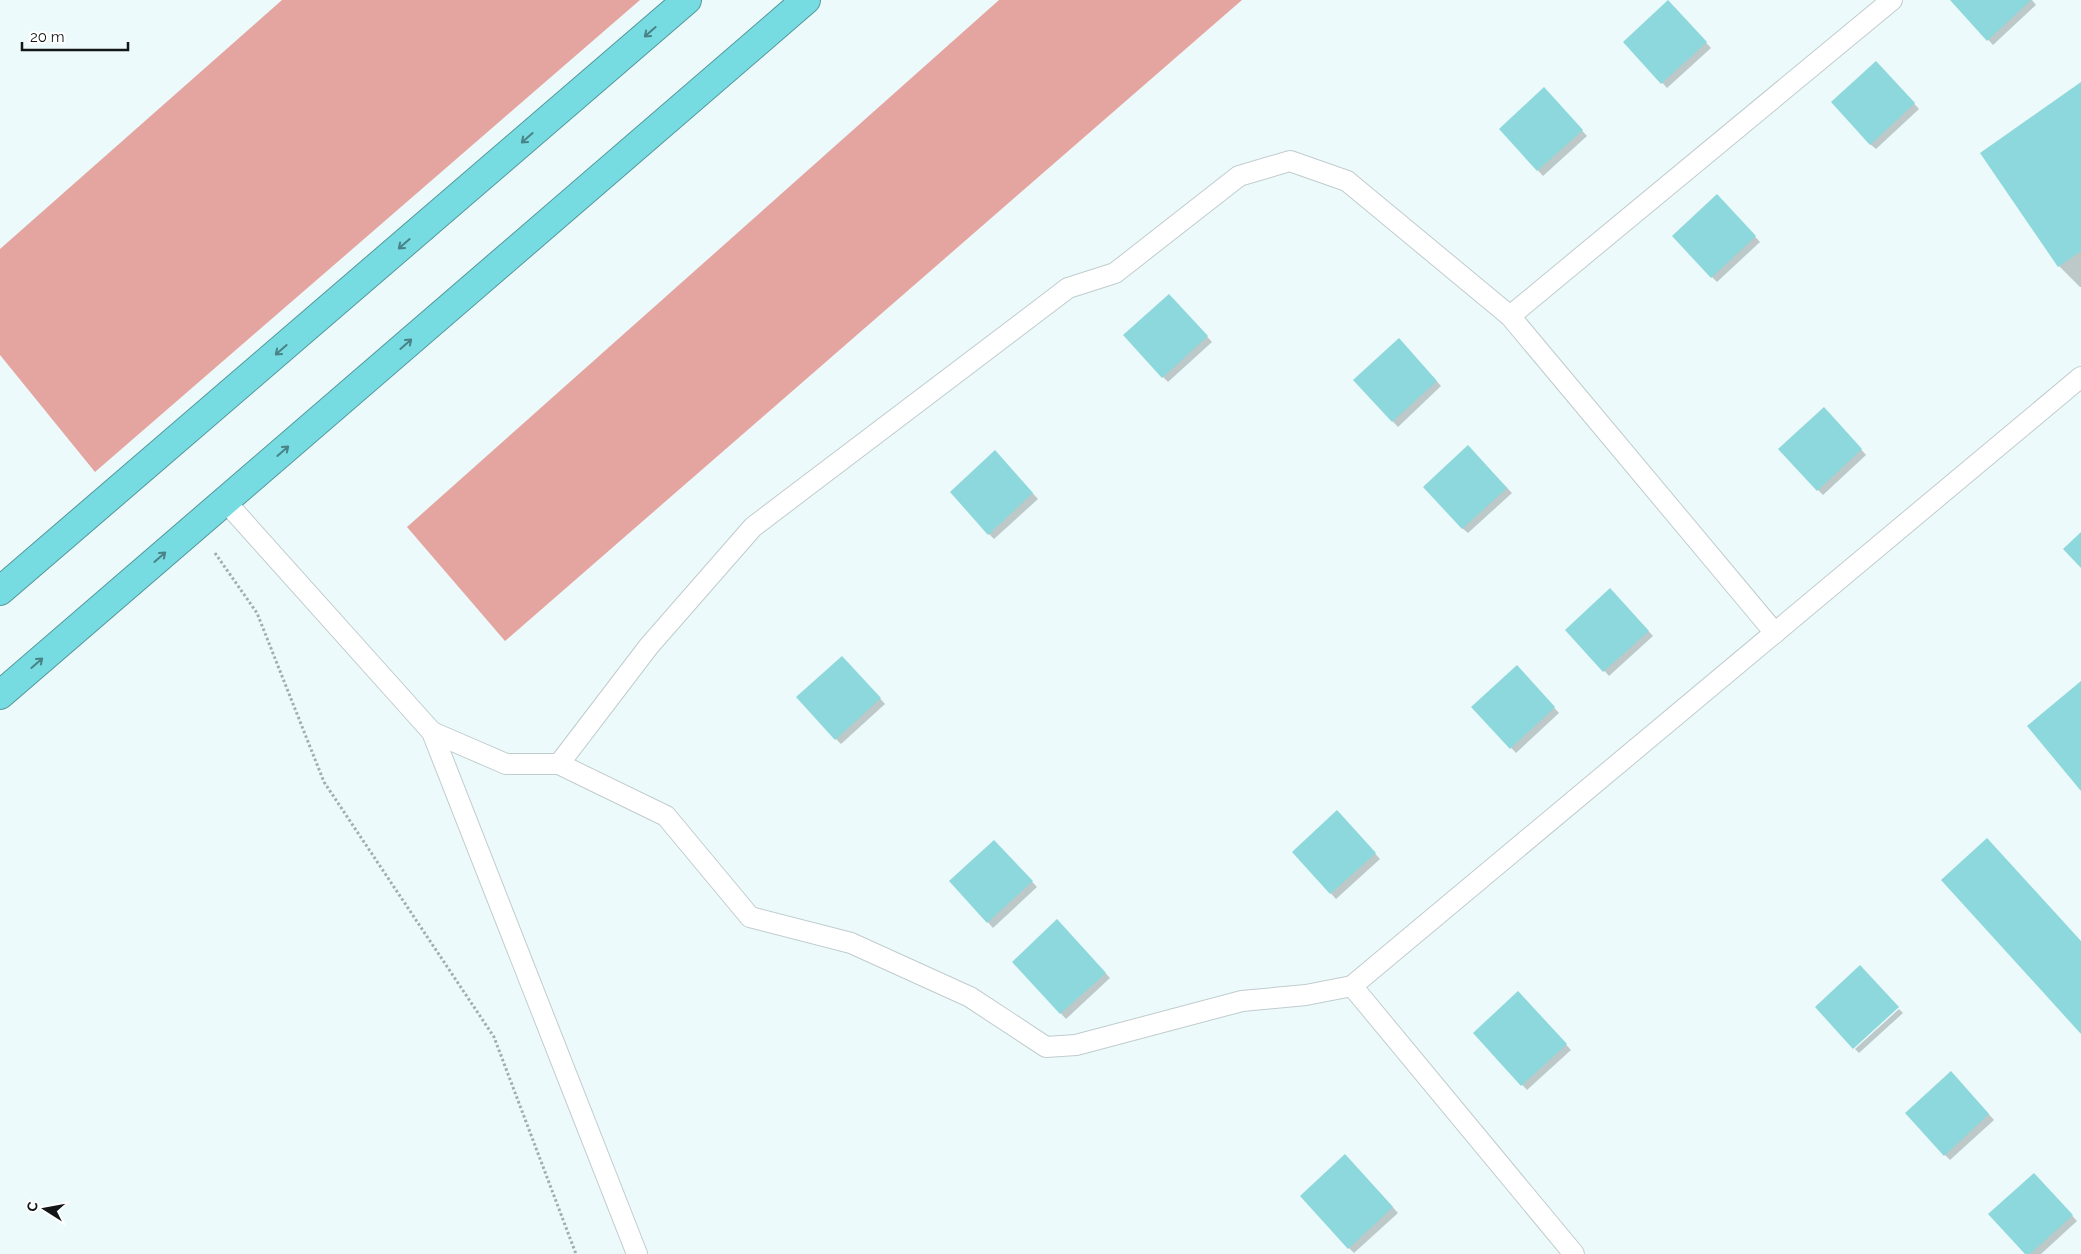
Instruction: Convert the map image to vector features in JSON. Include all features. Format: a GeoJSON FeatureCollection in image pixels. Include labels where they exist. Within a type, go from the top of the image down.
{"type":"FeatureCollection","features":[{"type":"Feature","properties":{"kind":"highway"},"geometry":{"type":"LineString","coordinates":[[0,591],[687,0]]}},
{"type":"Feature","properties":{"kind":"highway"},"geometry":{"type":"LineString","coordinates":[[0,695],[806,0]]}},
{"type":"Feature","properties":{"kind":"lane"},"geometry":{"type":"LineString","coordinates":[[1510,316],[1892,0]]}},
{"type":"Feature","properties":{"kind":"lane"},"geometry":{"type":"LineString","coordinates":[[559,764],[649,646],[753,527],[1068,288],[1115,274],[1239,176],[1290,162],[1347,181],[1510,316],[1775,634]]}},
{"type":"Feature","properties":{"kind":"lane"},"geometry":{"type":"LineString","coordinates":[[432,732],[506,764],[559,764],[666,816],[750,917],[851,943],[970,996],[1046,1047],[1076,1045],[1242,1001],[1306,995],[1352,986],[2081,376]]}},
{"type":"Feature","properties":{"kind":"lane"},"geometry":{"type":"LineString","coordinates":[[225,501],[432,732],[638,1254]]}},
{"type":"Feature","properties":{"kind":"lane"},"geometry":{"type":"LineString","coordinates":[[1352,986],[1574,1254]]}},
{"type":"Feature","properties":{"kind":"path"},"geometry":{"type":"LineString","coordinates":[[196,526],[257,613],[324,782],[494,1038],[576,1254]]}},
{"type":"Feature","properties":{"kind":"shaded area"},"geometry":{"type":"Polygon","coordinates":[[[282,0],[640,0],[95,472],[0,355],[0,249],[282,0]]]}},
{"type":"Feature","properties":{"kind":"shaded area"},"geometry":{"type":"Polygon","coordinates":[[[999,0],[1242,0],[505,641],[407,527],[999,0]]]}},
{"type":"Feature","properties":{"kind":"building"},"geometry":{"type":"Polygon","coordinates":[[[1668,0],[1707,42],[1661,84],[1623,42],[1668,0]]]}},
{"type":"Feature","properties":{"kind":"building"},"geometry":{"type":"Polygon","coordinates":[[[1950,0],[2031,0],[1987,41],[1950,0]]]}},
{"type":"Feature","properties":{"kind":"building"},"geometry":{"type":"Polygon","coordinates":[[[1876,61],[1915,103],[1870,145],[1831,102],[1876,61]]]}},
{"type":"Feature","properties":{"kind":"building"},"geometry":{"type":"Polygon","coordinates":[[[2081,82],[2081,251],[2058,267],[1980,153],[2081,82]]]}},
{"type":"Feature","properties":{"kind":"building"},"geometry":{"type":"Polygon","coordinates":[[[1544,87],[1583,130],[1537,171],[1499,129],[1544,87]]]}},
{"type":"Feature","properties":{"kind":"building"},"geometry":{"type":"Polygon","coordinates":[[[1717,194],[1756,236],[1711,278],[1672,236],[1717,194]]]}},
{"type":"Feature","properties":{"kind":"building"},"geometry":{"type":"Polygon","coordinates":[[[1169,294],[1208,336],[1162,378],[1123,335],[1169,294]]]}},
{"type":"Feature","properties":{"kind":"building"},"geometry":{"type":"Polygon","coordinates":[[[1399,338],[1437,381],[1392,422],[1353,380],[1399,338]]]}},
{"type":"Feature","properties":{"kind":"building"},"geometry":{"type":"Polygon","coordinates":[[[1824,407],[1862,449],[1817,491],[1778,449],[1824,407]]]}},
{"type":"Feature","properties":{"kind":"building"},"geometry":{"type":"Polygon","coordinates":[[[1468,445],[1507,488],[1462,529],[1423,487],[1468,445]]]}},
{"type":"Feature","properties":{"kind":"building"},"geometry":{"type":"Polygon","coordinates":[[[995,450],[1033,493],[988,535],[950,492],[995,450]]]}},
{"type":"Feature","properties":{"kind":"building"},"geometry":{"type":"Polygon","coordinates":[[[2081,532],[2081,568],[2063,549],[2081,532]]]}},
{"type":"Feature","properties":{"kind":"building"},"geometry":{"type":"Polygon","coordinates":[[[1610,588],[1649,631],[1603,672],[1565,630],[1610,588]]]}},
{"type":"Feature","properties":{"kind":"building"},"geometry":{"type":"Polygon","coordinates":[[[842,656],[881,698],[835,740],[796,697],[842,656]]]}},
{"type":"Feature","properties":{"kind":"building"},"geometry":{"type":"Polygon","coordinates":[[[1517,665],[1555,707],[1510,749],[1471,707],[1517,665]]]}},
{"type":"Feature","properties":{"kind":"building"},"geometry":{"type":"Polygon","coordinates":[[[2081,681],[2081,791],[2027,726],[2081,681]]]}},
{"type":"Feature","properties":{"kind":"building"},"geometry":{"type":"Polygon","coordinates":[[[1337,810],[1376,853],[1330,894],[1292,852],[1337,810]]]}},
{"type":"Feature","properties":{"kind":"building"},"geometry":{"type":"Polygon","coordinates":[[[1987,838],[2081,941],[2081,1034],[1941,880],[1987,838]]]}},
{"type":"Feature","properties":{"kind":"building"},"geometry":{"type":"Polygon","coordinates":[[[994,840],[1033,881],[987,923],[949,881],[994,840]]]}},
{"type":"Feature","properties":{"kind":"building"},"geometry":{"type":"Polygon","coordinates":[[[1057,919],[1106,973],[1060,1014],[1012,962],[1057,919]]]}},
{"type":"Feature","properties":{"kind":"building"},"geometry":{"type":"Polygon","coordinates":[[[1860,965],[1899,1007],[1853,1049],[1815,1007],[1860,965]]]}},
{"type":"Feature","properties":{"kind":"building"},"geometry":{"type":"Polygon","coordinates":[[[1518,991],[1567,1044],[1521,1086],[1473,1033],[1518,991]]]}},
{"type":"Feature","properties":{"kind":"building"},"geometry":{"type":"Polygon","coordinates":[[[1951,1071],[1989,1114],[1944,1156],[1905,1113],[1951,1071]]]}},
{"type":"Feature","properties":{"kind":"building"},"geometry":{"type":"Polygon","coordinates":[[[1345,1154],[1393,1207],[1348,1249],[1300,1196],[1345,1154]]]}},
{"type":"Feature","properties":{"kind":"building"},"geometry":{"type":"Polygon","coordinates":[[[2034,1173],[2073,1215],[2030,1254],[2025,1254],[1988,1214],[2034,1173]]]}}]}
